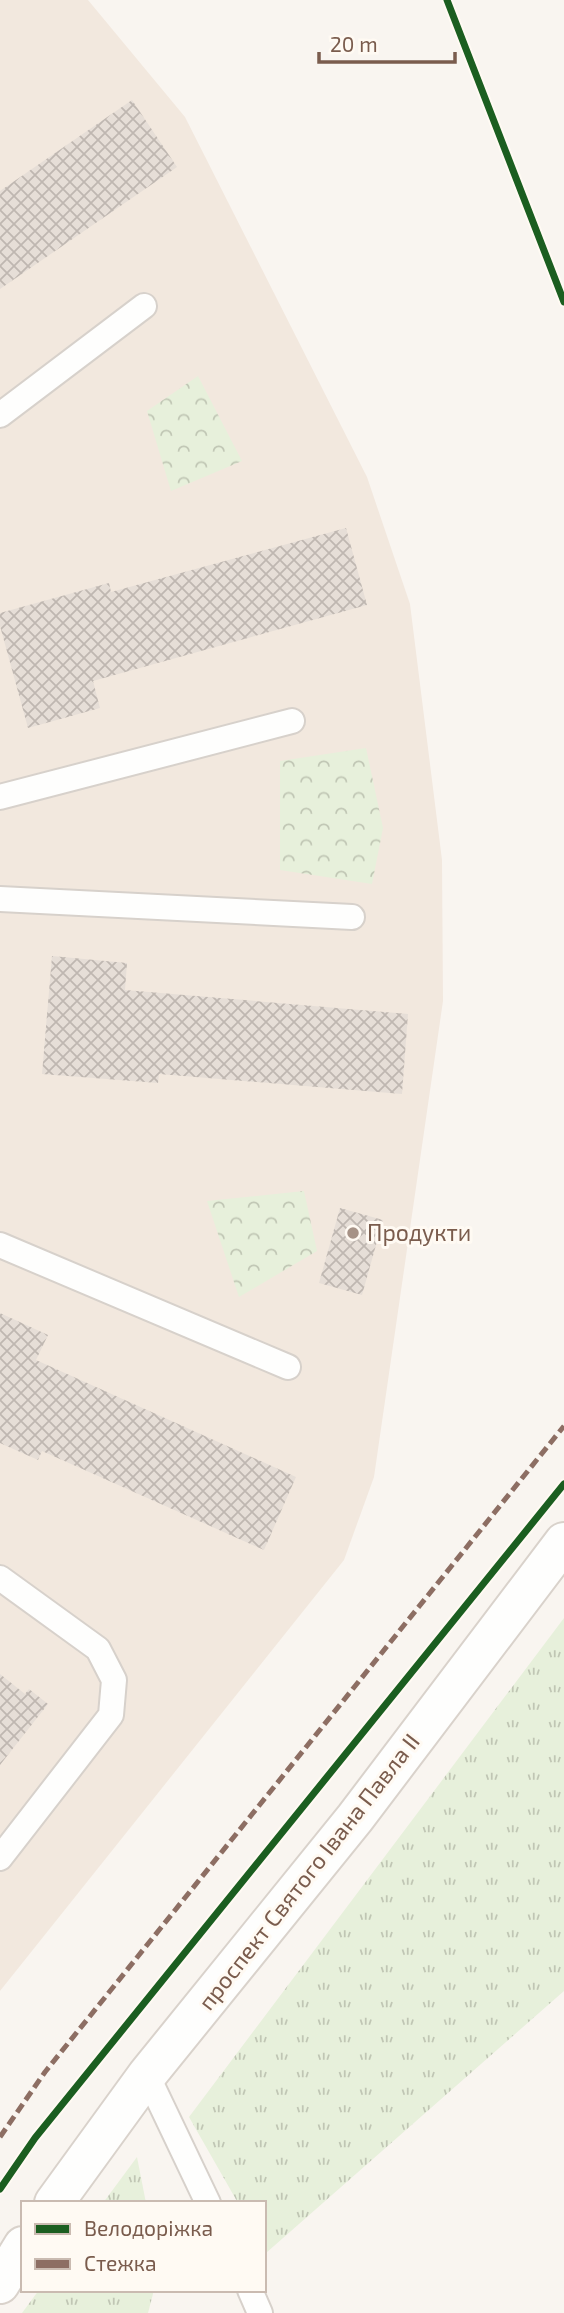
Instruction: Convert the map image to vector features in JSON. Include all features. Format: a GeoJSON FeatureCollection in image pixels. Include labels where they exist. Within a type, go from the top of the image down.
{"type":"FeatureCollection","features":[{"type":"Feature","properties":{"kind":"main road","name":"проспект Святого Івана Павла II"},"geometry":{"type":"LineString","coordinates":[[55,2201],[147,2075],[355,1818],[564,1542]]}},
{"type":"Feature","properties":{"kind":"main road"},"geometry":{"type":"LineString","coordinates":[[0,2284],[21,2249]]}},
{"type":"Feature","properties":{"kind":"lane"},"geometry":{"type":"LineString","coordinates":[[0,415],[144,306]]}},
{"type":"Feature","properties":{"kind":"lane"},"geometry":{"type":"LineString","coordinates":[[0,797],[292,721]]}},
{"type":"Feature","properties":{"kind":"lane"},"geometry":{"type":"LineString","coordinates":[[0,899],[352,917]]}},
{"type":"Feature","properties":{"kind":"lane"},"geometry":{"type":"LineString","coordinates":[[0,1245],[288,1367]]}},
{"type":"Feature","properties":{"kind":"lane"},"geometry":{"type":"LineString","coordinates":[[0,1578],[98,1649],[114,1680],[111,1715],[0,1858]]}},
{"type":"Feature","properties":{"kind":"lane"},"geometry":{"type":"LineString","coordinates":[[147,2075],[207,2201]]}},
{"type":"Feature","properties":{"kind":"lane"},"geometry":{"type":"LineString","coordinates":[[251,2292],[260,2313]]}},
{"type":"Feature","properties":{"kind":"shaded area"},"geometry":{"type":"Polygon","coordinates":[[[0,0],[88,0],[185,117],[367,477],[410,604],[442,860],[443,1001],[374,1477],[344,1560],[0,1991],[0,0]]]}},
{"type":"Feature","properties":{"kind":"green space"},"geometry":{"type":"Polygon","coordinates":[[[198,376],[242,461],[171,491],[147,411],[198,376]]]}},
{"type":"Feature","properties":{"kind":"green space"},"geometry":{"type":"Polygon","coordinates":[[[366,748],[383,828],[372,884],[280,870],[280,761],[366,748]]]}},
{"type":"Feature","properties":{"kind":"green space"},"geometry":{"type":"Polygon","coordinates":[[[304,1191],[317,1251],[239,1297],[207,1201],[304,1191]]]}},
{"type":"Feature","properties":{"kind":"green space"},"geometry":{"type":"Polygon","coordinates":[[[564,1618],[564,1991],[266,2253],[266,2201],[237,2201],[189,2117],[564,1618]]]}},
{"type":"Feature","properties":{"kind":"green space"},"geometry":{"type":"Polygon","coordinates":[[[137,2157],[146,2201],[104,2201],[137,2157]]]}},
{"type":"Feature","properties":{"kind":"green space"},"geometry":{"type":"Polygon","coordinates":[[[38,2292],[153,2292],[148,2313],[22,2313],[38,2292]]]}},
{"type":"Feature","properties":{"kind":"building"},"geometry":{"type":"Polygon","coordinates":[[[132,100],[177,167],[0,289],[0,191],[132,100]]]}},
{"type":"Feature","properties":{"kind":"building"},"geometry":{"type":"Polygon","coordinates":[[[346,528],[367,605],[93,681],[100,708],[28,728],[0,626],[0,613],[109,583],[111,592],[346,528]]]}},
{"type":"Feature","properties":{"kind":"building"},"geometry":{"type":"Polygon","coordinates":[[[52,956],[127,963],[125,990],[408,1014],[402,1094],[159,1074],[158,1083],[42,1074],[52,956]]]}},
{"type":"Feature","properties":{"kind":"building"},"geometry":{"type":"Polygon","coordinates":[[[340,1208],[383,1220],[362,1295],[319,1283],[340,1208]]]}},
{"type":"Feature","properties":{"kind":"building"},"geometry":{"type":"Polygon","coordinates":[[[0,1313],[48,1335],[36,1360],[296,1477],[264,1550],[42,1451],[38,1460],[0,1443],[0,1313]]]}},
{"type":"Feature","properties":{"kind":"building"},"geometry":{"type":"Polygon","coordinates":[[[0,1674],[25,1694],[29,1689],[48,1704],[0,1765],[0,1674]]]}},
{"type":"Feature","properties":{"kind":"marked path"},"geometry":{"type":"LineString","coordinates":[[0,2137],[45,2072],[564,1426]]}},
{"type":"Feature","properties":{"kind":"cycle path"},"geometry":{"type":"LineString","coordinates":[[447,0],[564,302]]}},
{"type":"Feature","properties":{"kind":"cycle path"},"geometry":{"type":"LineString","coordinates":[[0,2189],[35,2138],[564,1484]]}},
{"type":"Feature","properties":{"kind":"place","name":"Продукти"},"geometry":{"type":"Point","coordinates":[353,1233]}}]}
